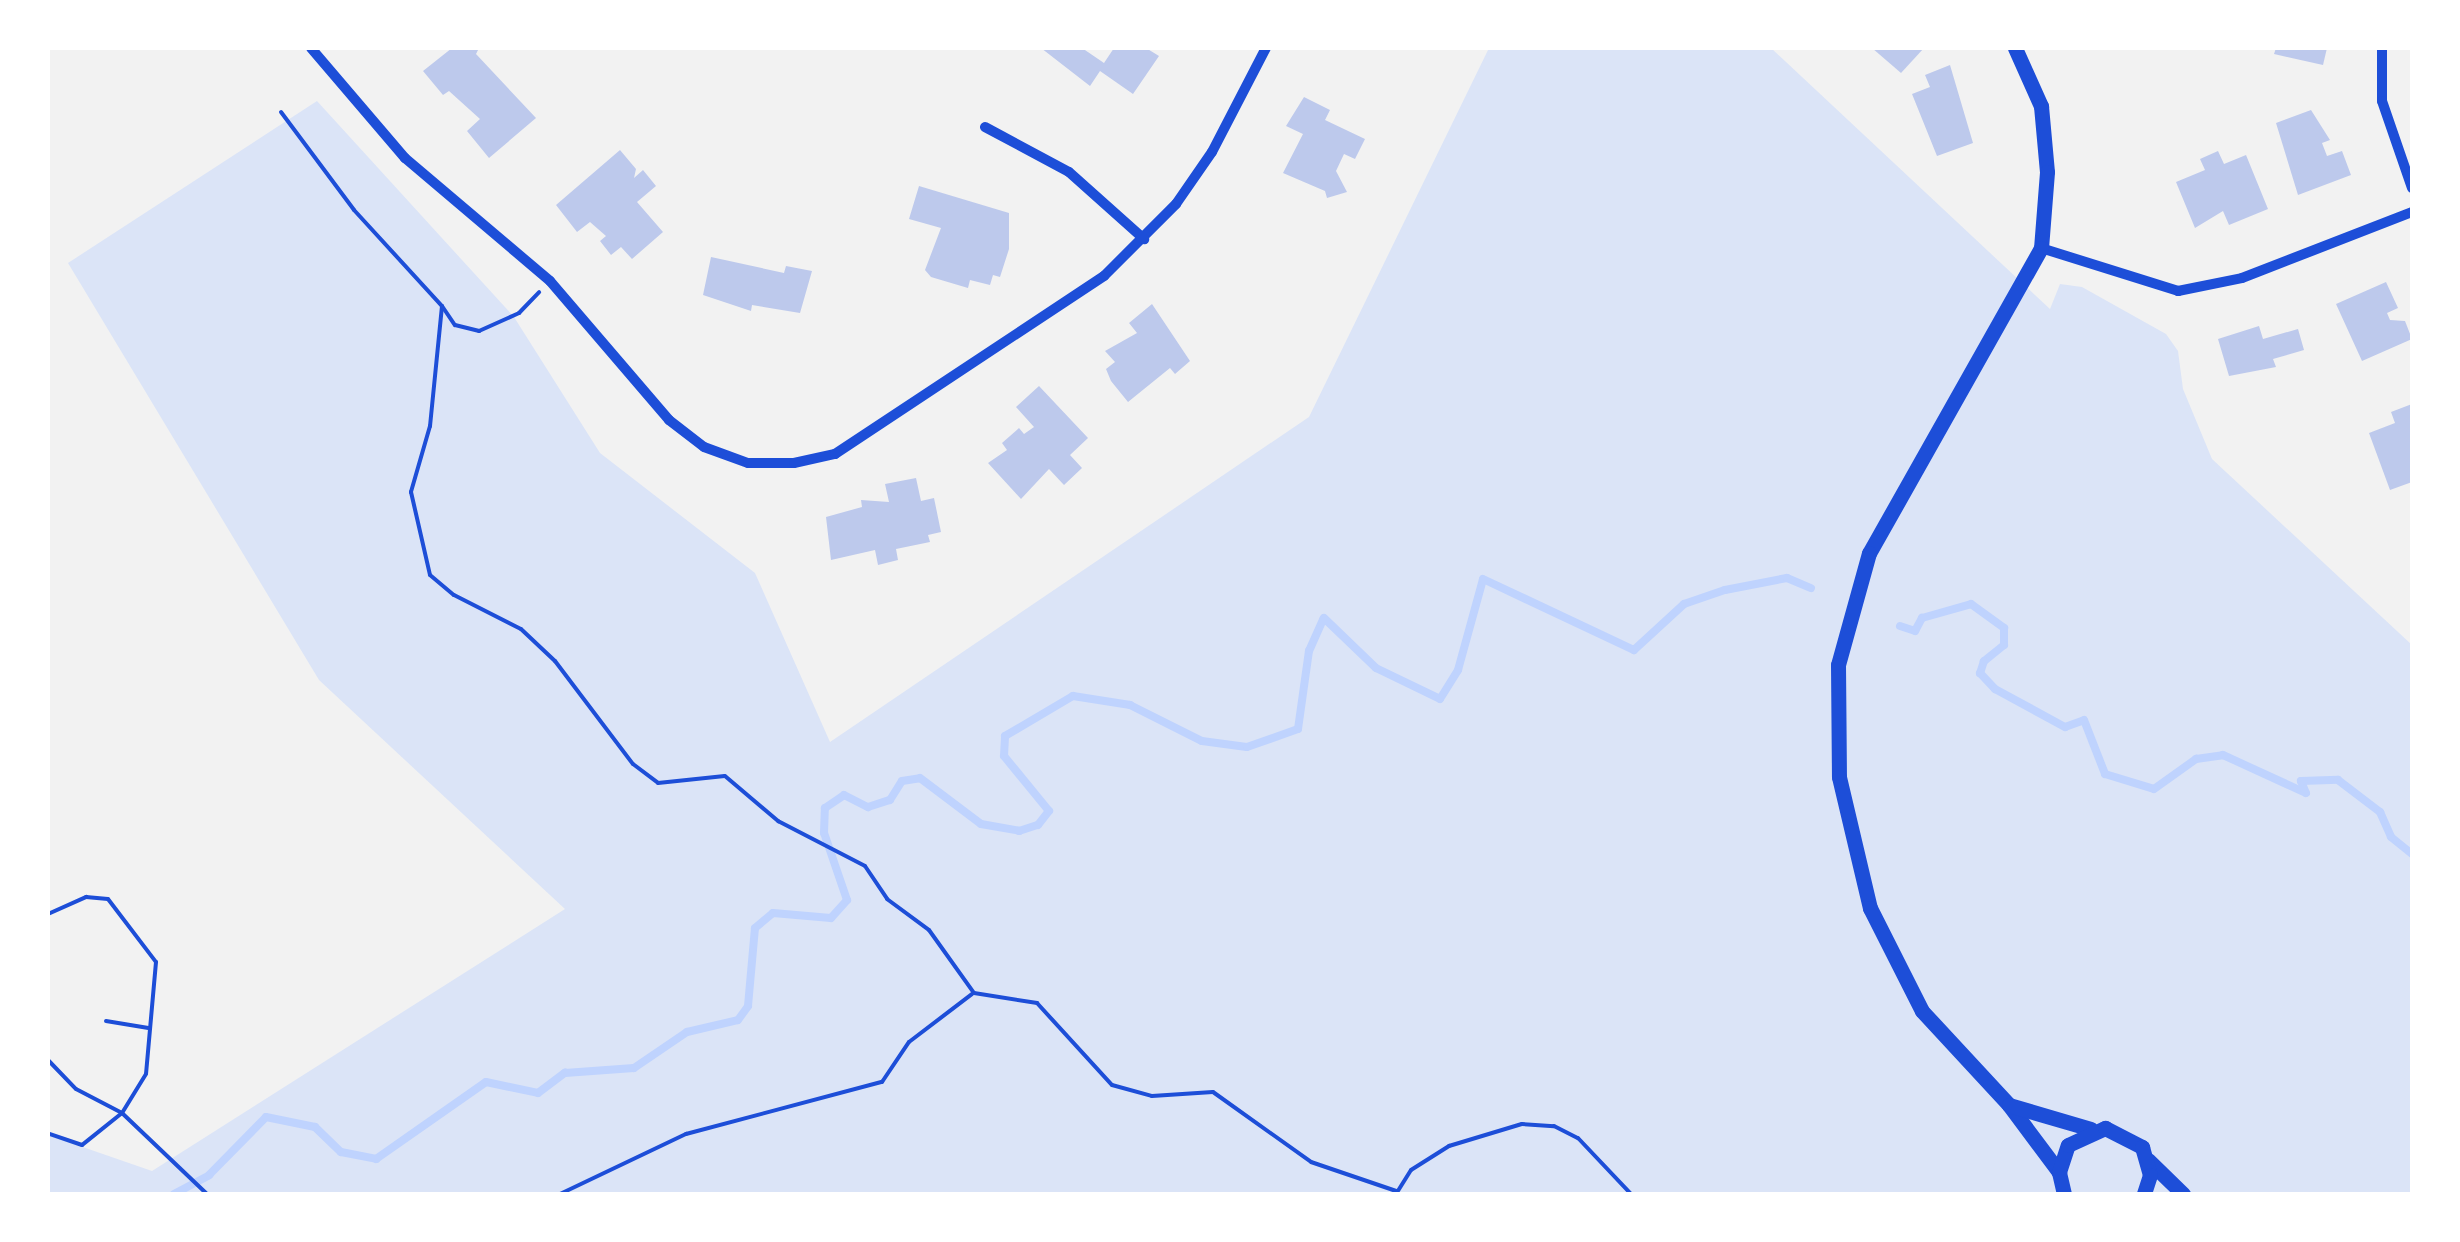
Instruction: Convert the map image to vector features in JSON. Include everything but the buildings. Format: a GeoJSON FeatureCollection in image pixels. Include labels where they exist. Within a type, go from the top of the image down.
{"type":"FeatureCollection","features":[{"type":"Feature","properties":{"kind":"street"},"geometry":{"type":"LineString","coordinates":[[311,48],[405,158],[550,281],[669,420],[704,447],[748,462],[835,454],[916,394],[1058,310],[1144,239],[1212,152],[1266,48]]}},
{"type":"Feature","properties":{"kind":"street"},"geometry":{"type":"LineString","coordinates":[[2015,48],[2041,106],[2048,172],[2040,248],[1869,552],[1838,665],[1838,777],[1870,908],[1922,1011],[2009,1105],[2058,1172],[2064,1194]]}},
{"type":"Feature","properties":{"kind":"street"},"geometry":{"type":"LineString","coordinates":[[2382,48],[2382,100],[2412,188]]}},
{"type":"Feature","properties":{"kind":"street"},"geometry":{"type":"LineString","coordinates":[[985,127],[1069,172],[1144,239]]}},
{"type":"Feature","properties":{"kind":"street"},"geometry":{"type":"LineString","coordinates":[[2040,248],[2178,292],[2242,278],[2412,212]]}},
{"type":"Feature","properties":{"kind":"street"},"geometry":{"type":"LineString","coordinates":[[2009,1105],[2092,1130],[2132,1137],[2148,1160],[2183,1194]]}},
{"type":"Feature","properties":{"kind":"street"},"geometry":{"type":"LineString","coordinates":[[2058,1172],[2068,1146],[2092,1130]]}},
{"type":"Feature","properties":{"kind":"street"},"geometry":{"type":"LineString","coordinates":[[2144,1194],[2148,1160]]}},
{"type":"Feature","properties":{"kind":"path"},"geometry":{"type":"LineString","coordinates":[[281,112],[354,210],[455,325],[479,330],[519,313],[550,281]]}},
{"type":"Feature","properties":{"kind":"path"},"geometry":{"type":"LineString","coordinates":[[442,306],[430,426],[410,492],[430,575],[454,596],[521,629],[554,661],[634,764],[658,782],[724,776],[778,821],[865,866],[887,899],[929,930],[974,993],[1037,1003],[1112,1084],[1152,1096],[1213,1092],[1311,1162],[1396,1193],[1411,1170],[1449,1146],[1522,1124],[1554,1126],[1578,1138],[1632,1194]]}},
{"type":"Feature","properties":{"kind":"path"},"geometry":{"type":"LineString","coordinates":[[48,914],[86,897],[108,899],[156,962],[146,1074],[122,1113],[82,1145],[48,1133]]}},
{"type":"Feature","properties":{"kind":"path"},"geometry":{"type":"LineString","coordinates":[[560,1194],[686,1134],[882,1082],[908,1042],[974,993]]}},
{"type":"Feature","properties":{"kind":"path"},"geometry":{"type":"LineString","coordinates":[[106,1021],[148,1028]]}},
{"type":"Feature","properties":{"kind":"path"},"geometry":{"type":"LineString","coordinates":[[48,1060],[76,1088],[122,1113],[185,1167],[207,1193]]}},
{"type":"Feature","properties":{"kind":"shaded area"},"geometry":{"type":"Polygon","coordinates":[[[1489,48],[1771,48],[2050,309],[2060,284],[2082,287],[2166,334],[2178,351],[2183,389],[2212,459],[2412,645],[2412,1194],[48,1194],[48,1135],[152,1171],[565,909],[319,680],[68,263],[317,101],[514,317],[600,453],[755,573],[830,742],[1309,417],[1489,48]]]}},
{"type":"Feature","properties":{"kind":"waterway"},"geometry":{"type":"LineString","coordinates":[[174,1194],[209,1175],[266,1117],[315,1127],[341,1152],[376,1159],[486,1082],[538,1093],[565,1073],[634,1068],[687,1032],[738,1020],[748,1006],[755,928],[773,913],[831,918],[847,900],[824,833],[825,808],[844,795],[868,807],[890,800],[902,781],[920,778],[981,824],[1019,831],[1038,825],[1049,811],[1004,756],[1005,736],[1073,696],[1130,705],[1202,741],[1247,747],[1298,729],[1309,651],[1324,618],[1376,668],[1440,699],[1458,670],[1483,579],[1634,650],[1684,604],[1725,590],[1787,578],[1811,588]]}},
{"type":"Feature","properties":{"kind":"waterway"},"geometry":{"type":"LineString","coordinates":[[1900,626],[1915,631],[1922,618],[1971,604],[2004,628],[2004,645],[1984,661],[1980,673],[1995,689],[2065,727],[2084,720],[2105,774],[2154,789],[2196,759],[2223,755],[2306,793],[2301,781],[2338,780],[2380,812],[2391,837],[2412,854]]}}]}
